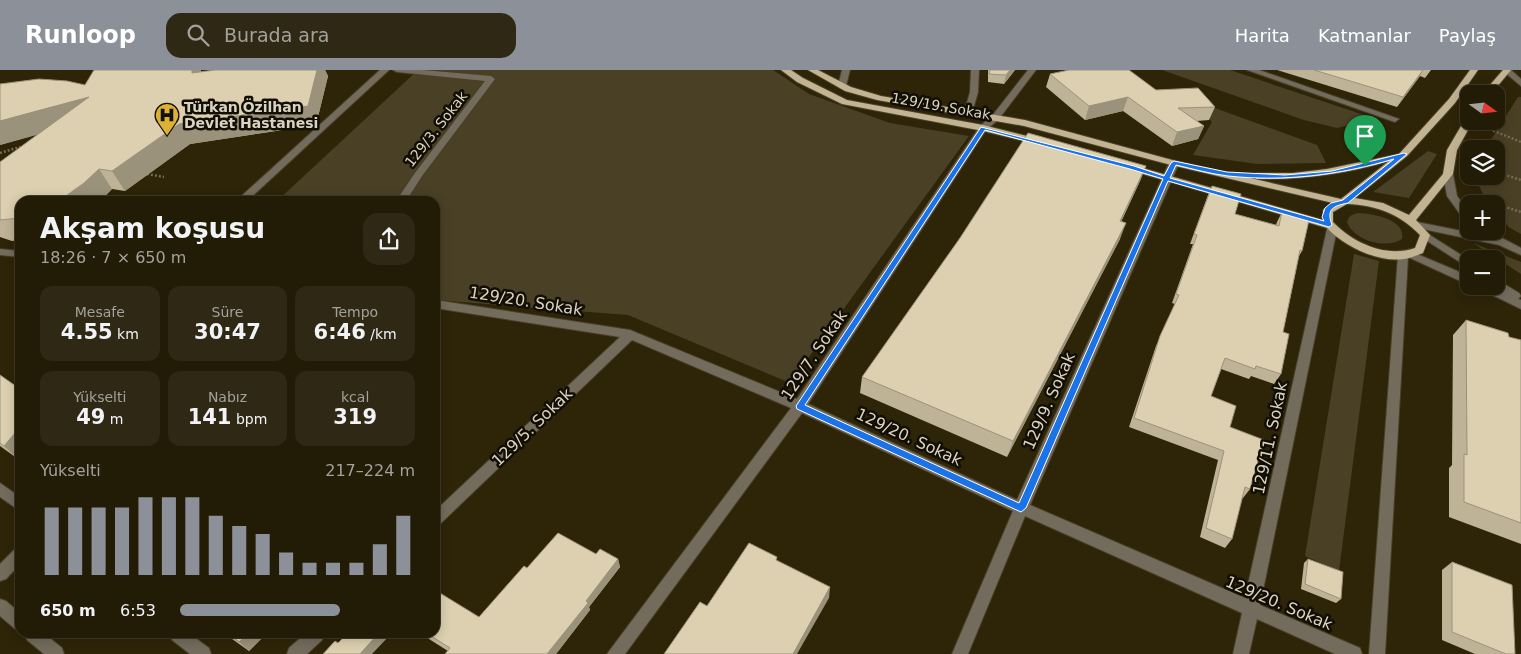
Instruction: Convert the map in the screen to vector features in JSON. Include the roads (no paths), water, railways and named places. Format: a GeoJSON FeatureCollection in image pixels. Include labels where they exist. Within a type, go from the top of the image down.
{"type":"FeatureCollection","features":[{"type":"Feature","properties":{"kind":"main road","name":"129/19. Sokak"},"geometry":{"type":"LineString","coordinates":[[785,70],[800,80],[845,102],[983,128],[1053,146]]}},
{"type":"Feature","properties":{"kind":"main road","name":"129/19. Sokak"},"geometry":{"type":"LineString","coordinates":[[812,70],[842,86],[880,98],[1025,123],[1174,163],[1343,202],[1376,204],[1393,210],[1414,223]]}},
{"type":"Feature","properties":{"kind":"main road"},"geometry":{"type":"LineString","coordinates":[[1330,227],[1326,217],[1327,210],[1334,204],[1343,202],[1404,154],[1452,101],[1474,70]]}},
{"type":"Feature","properties":{"kind":"main road"},"geometry":{"type":"LineString","coordinates":[[1494,85],[1506,70]]}},
{"type":"Feature","properties":{"kind":"main road"},"geometry":{"type":"LineString","coordinates":[[1123,165],[1330,227],[1349,242],[1364,249],[1380,253],[1407,254],[1421,250],[1425,244],[1425,235],[1414,223],[1448,174],[1452,150],[1464,130]]}},
{"type":"Feature","properties":{"kind":"main road"},"geometry":{"type":"LineString","coordinates":[[1227,174],[1285,177],[1332,172],[1404,154]]}},
{"type":"Feature","properties":{"kind":"street"},"geometry":{"type":"LineString","coordinates":[[246,196],[385,70]]}},
{"type":"Feature","properties":{"kind":"street","name":"129/3. Sokak"},"geometry":{"type":"LineString","coordinates":[[397,70],[491,79]]}},
{"type":"Feature","properties":{"kind":"street"},"geometry":{"type":"LineString","coordinates":[[491,79],[496,70]]}},
{"type":"Feature","properties":{"kind":"street"},"geometry":{"type":"LineString","coordinates":[[842,86],[846,70]]}},
{"type":"Feature","properties":{"kind":"street"},"geometry":{"type":"LineString","coordinates":[[968,113],[974,92],[975,70]]}},
{"type":"Feature","properties":{"kind":"street","name":"129/7. Sokak"},"geometry":{"type":"LineString","coordinates":[[615,654],[800,406],[983,128],[995,118],[1032,70]]}},
{"type":"Feature","properties":{"kind":"street"},"geometry":{"type":"LineString","coordinates":[[1251,70],[1395,119]]}},
{"type":"Feature","properties":{"kind":"street"},"geometry":{"type":"LineString","coordinates":[[1506,70],[1521,82]]}},
{"type":"Feature","properties":{"kind":"street","name":"129/3. Sokak"},"geometry":{"type":"LineString","coordinates":[[403,196],[491,79]]}},
{"type":"Feature","properties":{"kind":"street","name":"129/9. Sokak"},"geometry":{"type":"LineString","coordinates":[[960,654],[1021,508],[1174,163]]}},
{"type":"Feature","properties":{"kind":"street"},"geometry":{"type":"LineString","coordinates":[[1448,174],[1452,196],[1460,207]]}},
{"type":"Feature","properties":{"kind":"street"},"geometry":{"type":"LineString","coordinates":[[1414,223],[1499,242],[1521,252]]}},
{"type":"Feature","properties":{"kind":"street","name":"129/11. Sokak"},"geometry":{"type":"LineString","coordinates":[[1241,654],[1252,610],[1330,227]]}},
{"type":"Feature","properties":{"kind":"street"},"geometry":{"type":"LineString","coordinates":[[1425,235],[1460,259]]}},
{"type":"Feature","properties":{"kind":"street"},"geometry":{"type":"LineString","coordinates":[[0,252],[15,254]]}},
{"type":"Feature","properties":{"kind":"street"},"geometry":{"type":"LineString","coordinates":[[1377,654],[1407,254],[1460,277]]}},
{"type":"Feature","properties":{"kind":"street"},"geometry":{"type":"LineString","coordinates":[[1505,289],[1521,300]]}},
{"type":"Feature","properties":{"kind":"street"},"geometry":{"type":"LineString","coordinates":[[1499,295],[1521,305]]}},
{"type":"Feature","properties":{"kind":"street","name":"129/20. Sokak"},"geometry":{"type":"LineString","coordinates":[[440,305],[630,334],[800,406],[1021,508],[1354,654]]}},
{"type":"Feature","properties":{"kind":"street","name":"129/5. Sokak"},"geometry":{"type":"LineString","coordinates":[[440,515],[630,334]]}},
{"type":"Feature","properties":{"kind":"street"},"geometry":{"type":"LineString","coordinates":[[0,490],[15,501]]}},
{"type":"Feature","properties":{"kind":"street"},"geometry":{"type":"LineString","coordinates":[[0,574],[15,559]]}},
{"type":"Feature","properties":{"kind":"street"},"geometry":{"type":"LineString","coordinates":[[0,606],[15,619]]}},
{"type":"Feature","properties":{"kind":"street"},"geometry":{"type":"LineString","coordinates":[[38,638],[56,654]]}},
{"type":"Feature","properties":{"kind":"street"},"geometry":{"type":"LineString","coordinates":[[183,638],[203,654]]}},
{"type":"Feature","properties":{"kind":"street"},"geometry":{"type":"LineString","coordinates":[[295,654],[312,638]]}},
{"type":"Feature","properties":{"kind":"place","name":"Türkan Özilhan Devlet Hastanesi"},"geometry":{"type":"Point","coordinates":[167,136]}}]}
